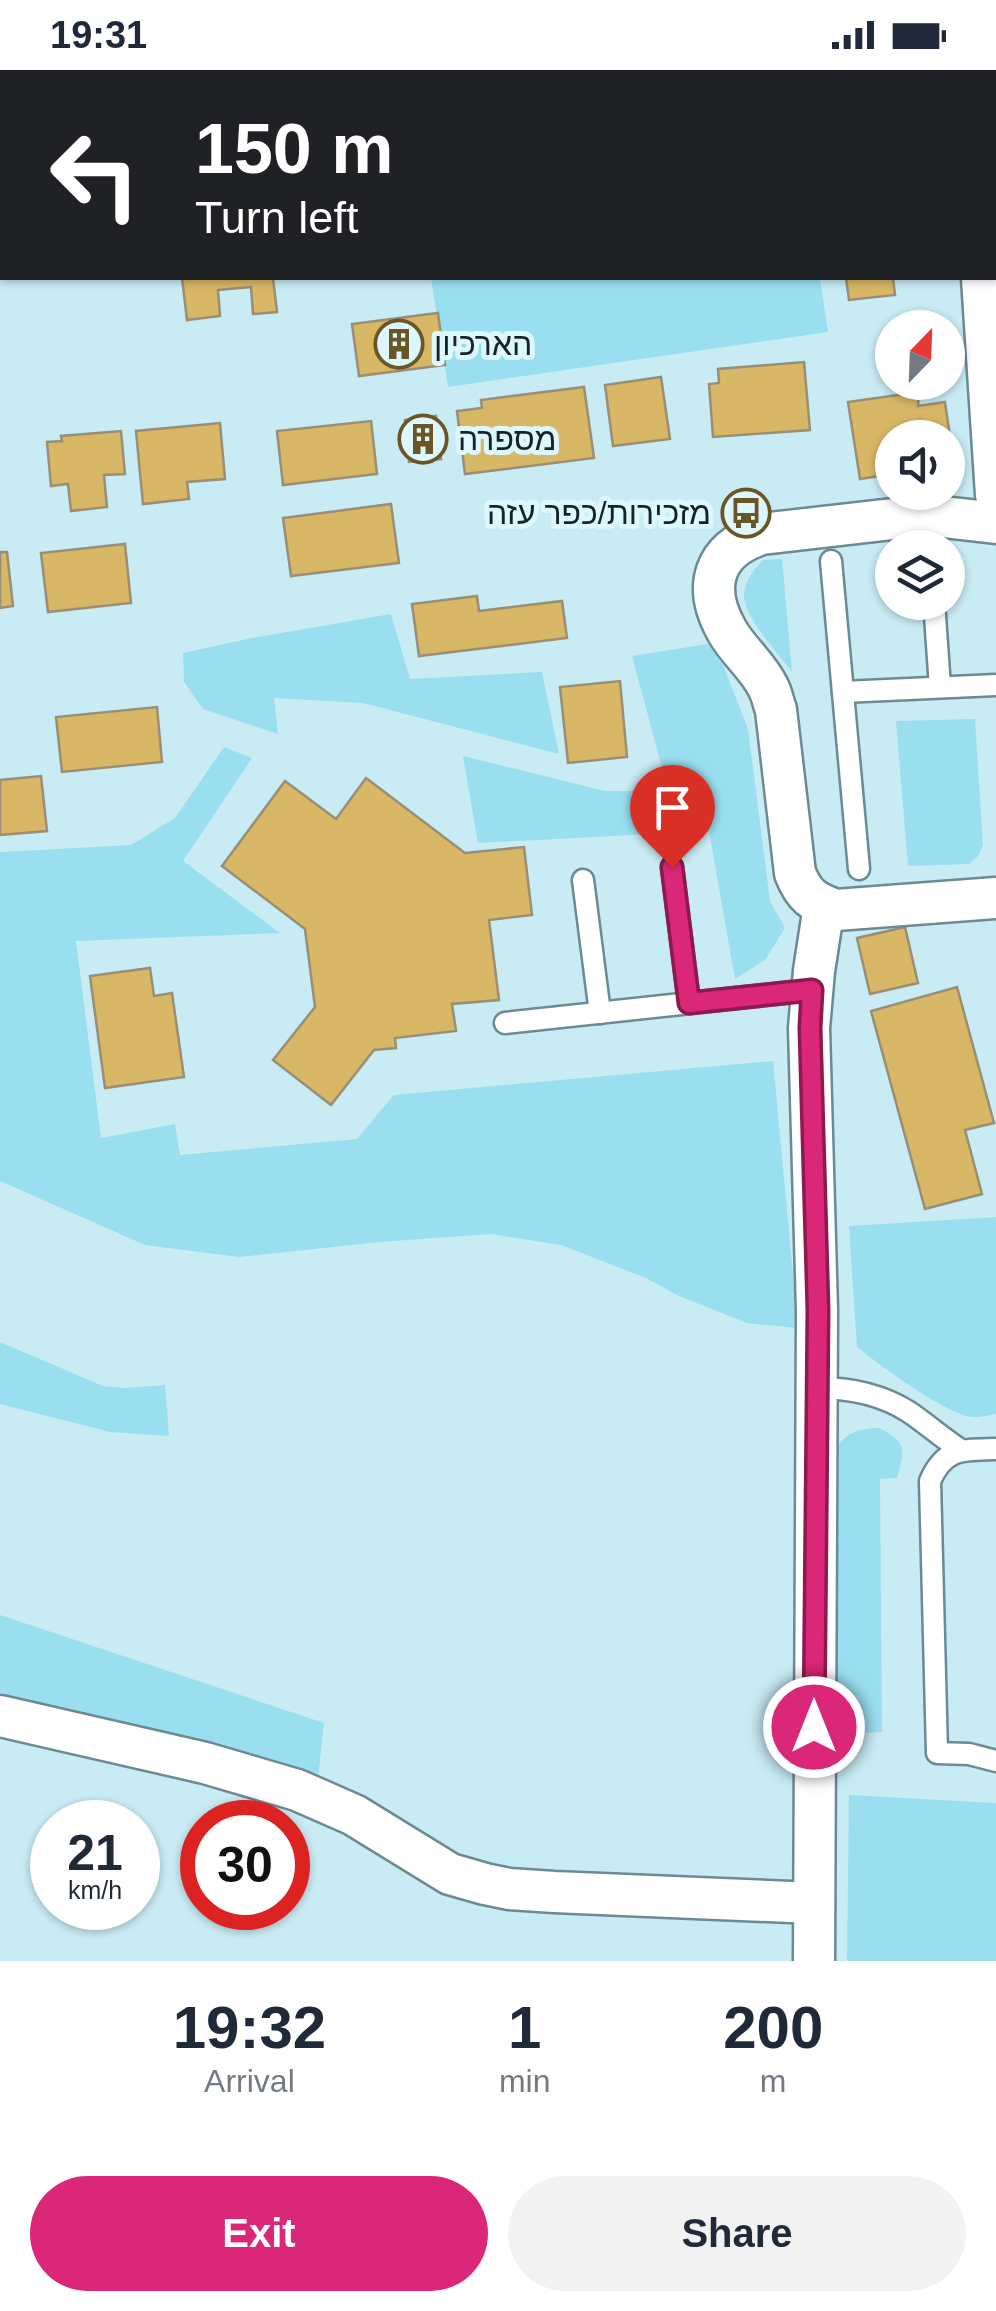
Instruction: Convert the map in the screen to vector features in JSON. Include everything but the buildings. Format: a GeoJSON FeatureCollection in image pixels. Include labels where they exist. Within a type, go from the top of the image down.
{"type":"FeatureCollection","features":[{"type":"Feature","properties":{"kind":"street"},"geometry":{"type":"LineString","coordinates":[[982,280],[996,495]]}},
{"type":"Feature","properties":{"kind":"street"},"geometry":{"type":"LineString","coordinates":[[996,523],[910,517],[762,534],[743,540],[728,552],[715,572],[714,591],[727,632],[768,688],[776,710],[795,873],[802,890],[817,904],[836,910],[996,898]]}},
{"type":"Feature","properties":{"kind":"street"},"geometry":{"type":"LineString","coordinates":[[814,1961],[818,1310],[810,1028],[824,906]]}},
{"type":"Feature","properties":{"kind":"street"},"geometry":{"type":"LineString","coordinates":[[0,1716],[205,1763],[297,1790],[366,1821],[450,1874],[485,1884],[554,1892],[814,1903]]}},
{"type":"Feature","properties":{"kind":"lane"},"geometry":{"type":"LineString","coordinates":[[831,562],[859,869]]}},
{"type":"Feature","properties":{"kind":"lane"},"geometry":{"type":"LineString","coordinates":[[935,620],[940,687]]}},
{"type":"Feature","properties":{"kind":"lane"},"geometry":{"type":"LineString","coordinates":[[842,692],[996,685]]}},
{"type":"Feature","properties":{"kind":"lane"},"geometry":{"type":"LineString","coordinates":[[672,867],[689,1003]]}},
{"type":"Feature","properties":{"kind":"lane"},"geometry":{"type":"LineString","coordinates":[[583,880],[600,1013]]}},
{"type":"Feature","properties":{"kind":"lane"},"geometry":{"type":"LineString","coordinates":[[505,1023],[812,990]]}},
{"type":"Feature","properties":{"kind":"lane"},"geometry":{"type":"LineString","coordinates":[[817,1388],[844,1388],[876,1396],[909,1412],[961,1450]]}},
{"type":"Feature","properties":{"kind":"lane"},"geometry":{"type":"LineString","coordinates":[[996,1450],[949,1454],[936,1467],[930,1481],[937,1753],[969,1754],[996,1761]]}},
{"type":"Feature","properties":{"kind":"lane"},"geometry":{"type":"LineString","coordinates":[[969,1754],[996,1746]]}},
{"type":"Feature","properties":{"kind":"shaded area"},"geometry":{"type":"Polygon","coordinates":[[[431,280],[820,280],[828,332],[448,387],[431,280]]]}},
{"type":"Feature","properties":{"kind":"shaded area"},"geometry":{"type":"Polygon","coordinates":[[[782,559],[792,672],[756,625],[744,596],[748,581],[763,560],[782,559]]]}},
{"type":"Feature","properties":{"kind":"shaded area"},"geometry":{"type":"Polygon","coordinates":[[[391,614],[410,679],[542,672],[559,754],[363,703],[274,698],[278,734],[203,709],[184,682],[183,653],[391,614]]]}},
{"type":"Feature","properties":{"kind":"shaded area"},"geometry":{"type":"Polygon","coordinates":[[[708,644],[723,665],[748,729],[770,901],[785,928],[765,960],[735,979],[709,831],[478,843],[463,756],[605,791],[640,791],[664,775],[632,656],[708,644]]]}},
{"type":"Feature","properties":{"kind":"shaded area"},"geometry":{"type":"Polygon","coordinates":[[[975,719],[983,845],[978,856],[969,864],[908,866],[896,721],[975,719]]]}},
{"type":"Feature","properties":{"kind":"shaded area"},"geometry":{"type":"Polygon","coordinates":[[[224,747],[252,758],[183,861],[280,933],[76,941],[101,1138],[175,1124],[180,1155],[357,1139],[394,1095],[773,1061],[798,1328],[747,1323],[561,1245],[491,1234],[239,1257],[145,1245],[0,1181],[0,852],[131,845],[175,818],[224,747]]]}},
{"type":"Feature","properties":{"kind":"shaded area"},"geometry":{"type":"Polygon","coordinates":[[[996,1217],[996,1414],[972,1417],[930,1398],[857,1347],[849,1226],[996,1217]]]}},
{"type":"Feature","properties":{"kind":"shaded area"},"geometry":{"type":"Polygon","coordinates":[[[0,1342],[103,1386],[165,1385],[169,1436],[110,1432],[0,1404],[0,1342]]]}},
{"type":"Feature","properties":{"kind":"shaded area"},"geometry":{"type":"Polygon","coordinates":[[[879,1428],[902,1447],[897,1478],[880,1479],[882,1732],[833,1735],[830,1458],[849,1435],[879,1428]]]}},
{"type":"Feature","properties":{"kind":"shaded area"},"geometry":{"type":"Polygon","coordinates":[[[0,1615],[324,1723],[318,1778],[300,1770],[0,1700],[0,1615]]]}},
{"type":"Feature","properties":{"kind":"shaded area"},"geometry":{"type":"Polygon","coordinates":[[[849,1795],[996,1803],[996,1961],[847,1961],[849,1795]]]}},
{"type":"Feature","properties":{"kind":"place","name":"הארכיון"},"geometry":{"type":"Point","coordinates":[399,344]}},
{"type":"Feature","properties":{"kind":"place","name":"מספרה"},"geometry":{"type":"Point","coordinates":[423,439]}},
{"type":"Feature","properties":{"kind":"place","name":"מזכירות/כפר עזה"},"geometry":{"type":"Point","coordinates":[746,513]}},
{"type":"Feature","properties":{"kind":"route"},"geometry":{"type":"LineString","coordinates":[[672,867],[689,1003],[812,990],[818,1310],[814,1727]]}}]}
